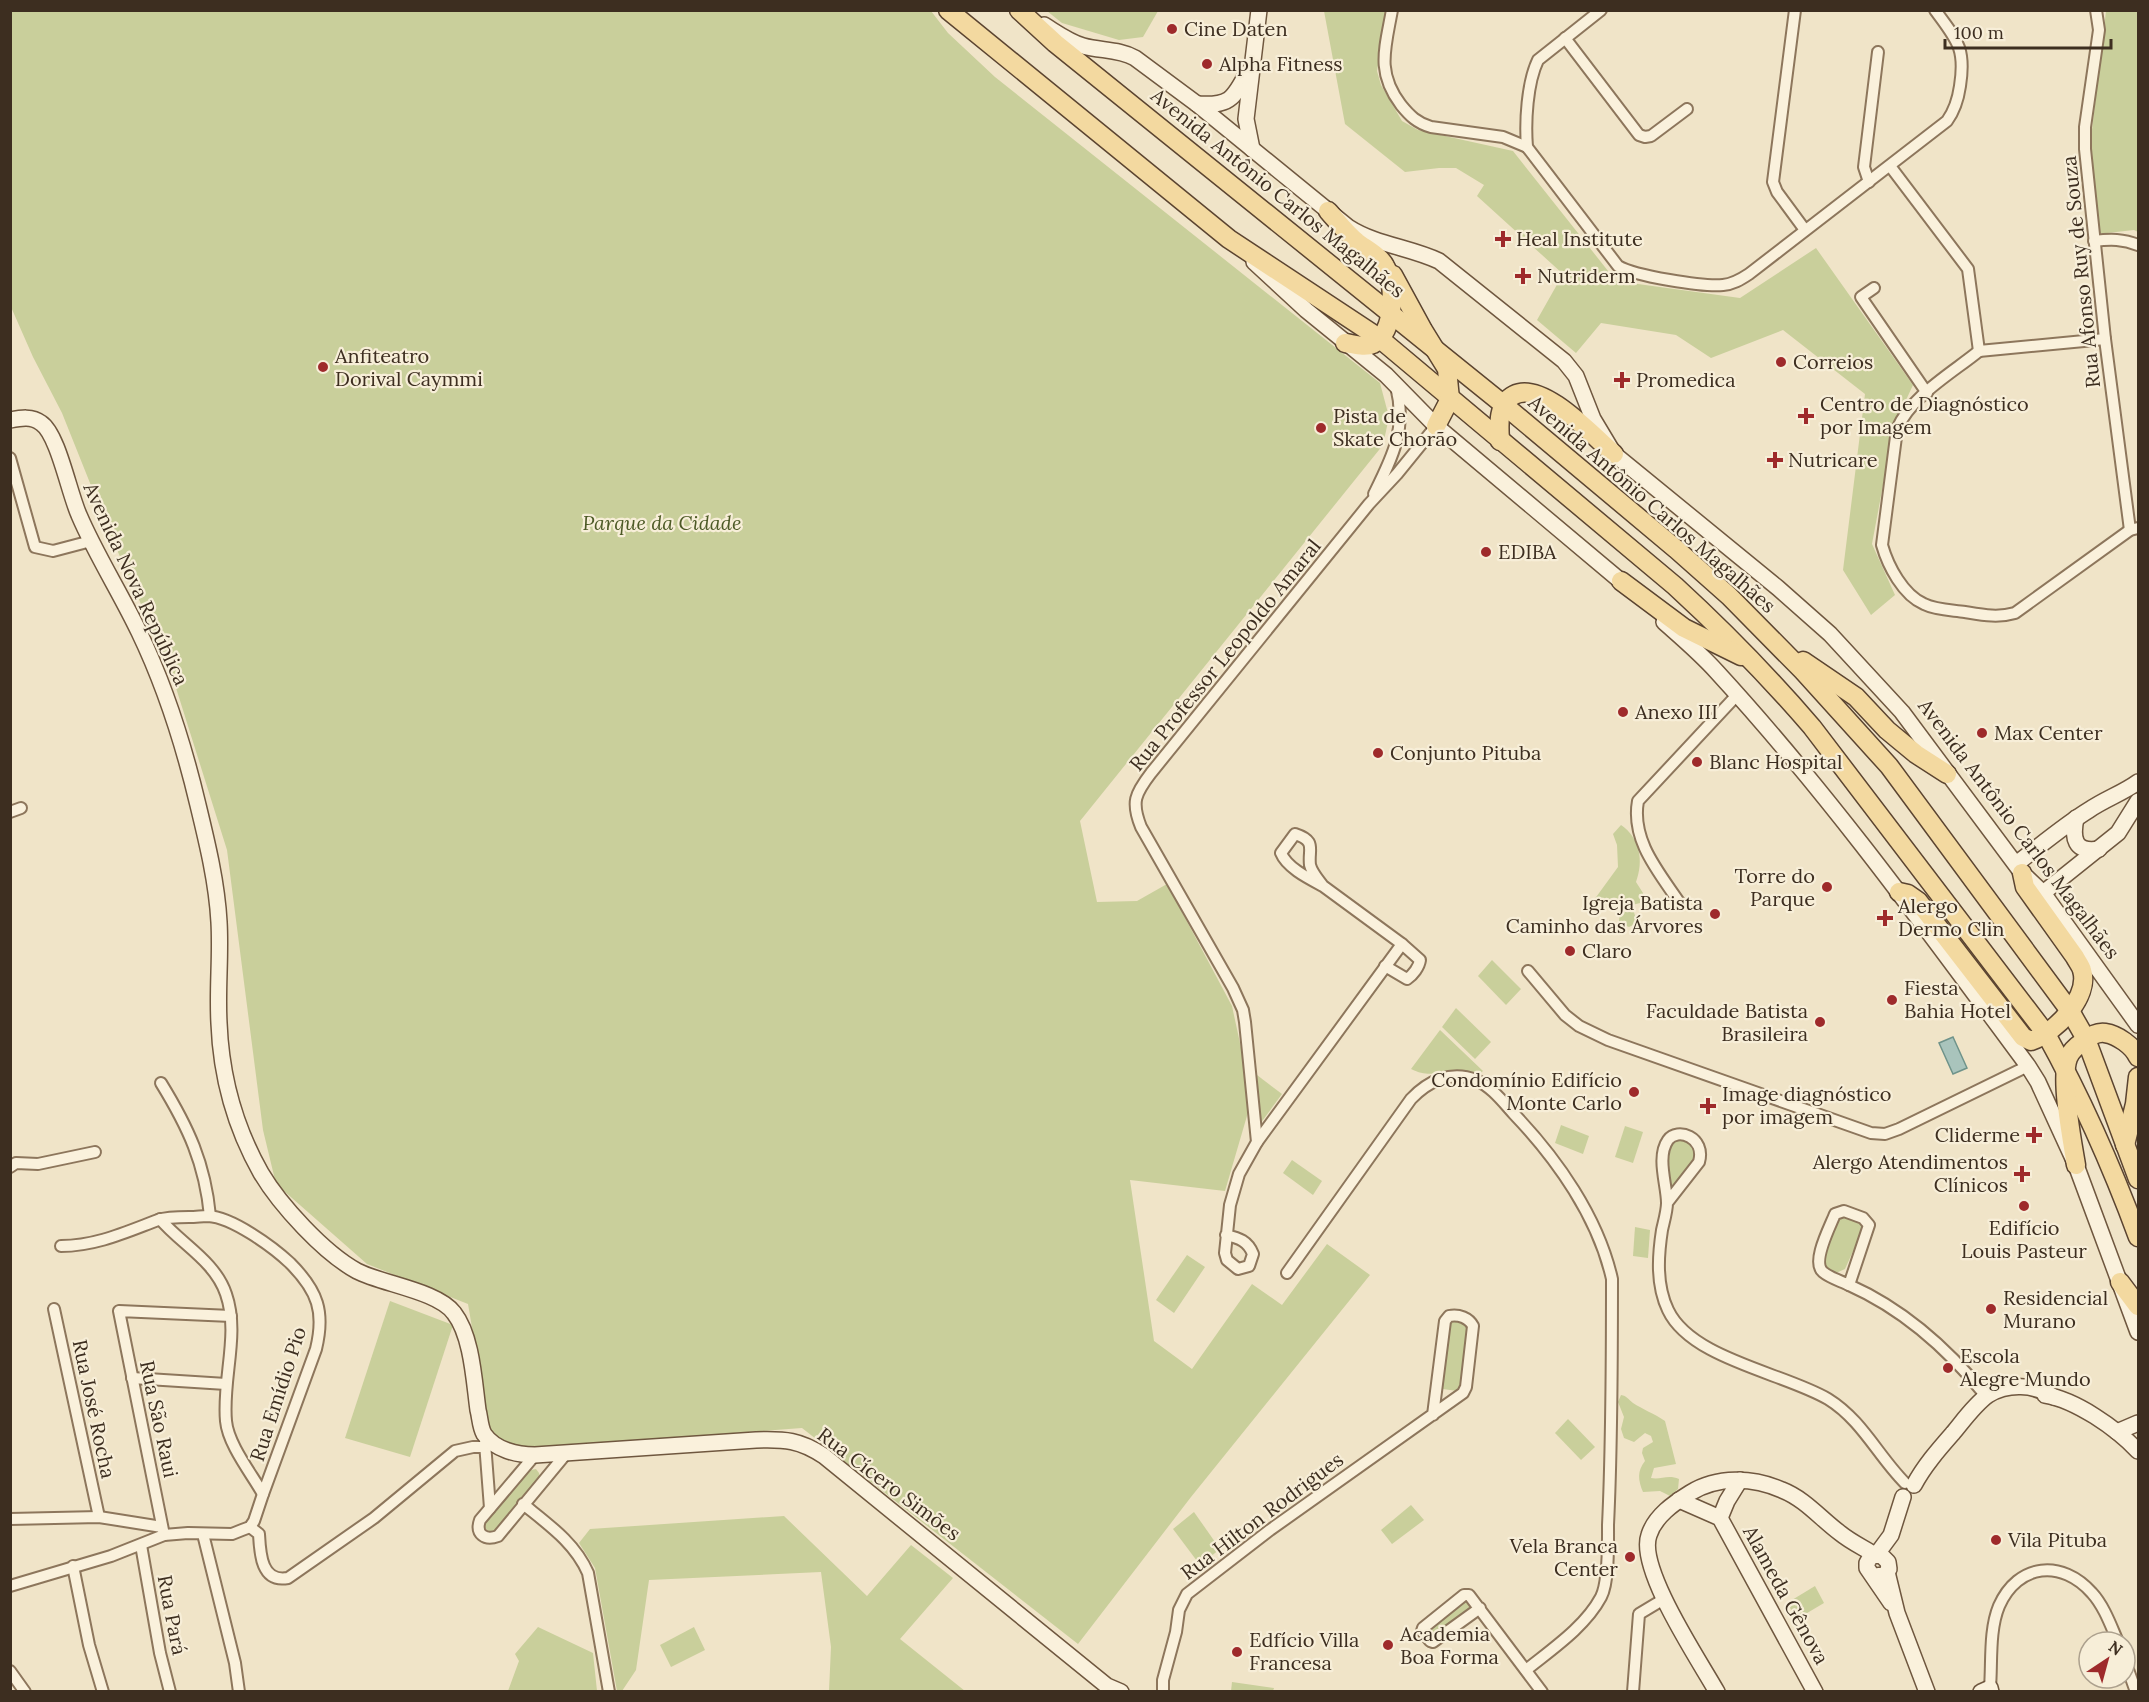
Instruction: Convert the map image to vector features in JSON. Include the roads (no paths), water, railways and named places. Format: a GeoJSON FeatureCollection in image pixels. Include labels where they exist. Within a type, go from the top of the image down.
{"type":"FeatureCollection","features":[{"type":"Feature","properties":{"kind":"main road"},"geometry":{"type":"LineString","coordinates":[[948,10],[1229,240],[1379,338],[1675,586],[1771,680],[1812,727],[2046,1034],[2066,1070],[2139,1237]]}},
{"type":"Feature","properties":{"kind":"main road","name":"Avenida Antônio Carlos Magalhães"},"geometry":{"type":"LineString","coordinates":[[1019,10],[1055,43],[1504,405],[1676,549],[1729,596],[1772,639],[1889,766],[2070,1011],[2086,1039],[2139,1179]]}},
{"type":"Feature","properties":{"kind":"main road"},"geometry":{"type":"LineString","coordinates":[[1328,211],[1357,242],[1384,264],[1398,282],[1447,369],[1450,399],[1436,426]]}},
{"type":"Feature","properties":{"kind":"main road"},"geometry":{"type":"LineString","coordinates":[[1345,343],[1365,346],[1375,342],[1388,323],[1392,303],[1391,285],[1384,264]]}},
{"type":"Feature","properties":{"kind":"main road"},"geometry":{"type":"LineString","coordinates":[[1500,441],[1499,421],[1504,405],[1510,397],[1522,391],[1529,391],[1543,396],[1614,454]]}},
{"type":"Feature","properties":{"kind":"main road"},"geometry":{"type":"LineString","coordinates":[[1621,581],[1684,628],[1698,637],[1736,653],[1771,680]]}},
{"type":"Feature","properties":{"kind":"main road"},"geometry":{"type":"LineString","coordinates":[[1772,639],[1856,697],[1887,730],[1916,754],[1947,774]]}},
{"type":"Feature","properties":{"kind":"main road"},"geometry":{"type":"LineString","coordinates":[[1899,892],[1908,894],[1918,902],[2023,1037],[2031,1041],[2059,1025],[2070,1011],[2083,981],[2082,970],[2075,957],[2025,887],[2019,868]]}},
{"type":"Feature","properties":{"kind":"main road"},"geometry":{"type":"LineString","coordinates":[[2076,1165],[2068,1109],[2066,1070],[2068,1056],[2086,1039],[2103,1032],[2124,1041],[2139,1057]]}},
{"type":"Feature","properties":{"kind":"main road"},"geometry":{"type":"LineString","coordinates":[[2125,1145],[2139,1077]]}},
{"type":"Feature","properties":{"kind":"main road"},"geometry":{"type":"LineString","coordinates":[[2120,1282],[2139,1306]]}},
{"type":"Feature","properties":{"kind":"street","name":"Avenida Antônio Carlos Magalhães"},"geometry":{"type":"LineString","coordinates":[[1024,10],[1062,37],[1073,42],[1083,46],[1126,53],[1136,58],[1361,236],[1416,251],[1439,261],[1564,361],[1576,376],[1596,427],[1614,454],[1779,588],[1830,634],[1902,712],[2019,868],[2043,893],[2139,1025]]}},
{"type":"Feature","properties":{"kind":"street"},"geometry":{"type":"LineString","coordinates":[[1252,149],[1246,119],[1259,10]]}},
{"type":"Feature","properties":{"kind":"street"},"geometry":{"type":"LineString","coordinates":[[1392,10],[1384,55],[1386,76],[1392,93],[1411,117],[1420,124],[1431,127],[1503,137],[1527,147],[1611,259],[1627,271],[1713,286],[1726,285],[1743,278],[1947,121],[1958,101],[1963,62],[1956,39],[1935,10]]}},
{"type":"Feature","properties":{"kind":"street"},"geometry":{"type":"LineString","coordinates":[[1527,147],[1525,126],[1533,69],[1544,53],[1601,10]]}},
{"type":"Feature","properties":{"kind":"street"},"geometry":{"type":"LineString","coordinates":[[1795,10],[1773,182],[1777,192],[1805,230]]}},
{"type":"Feature","properties":{"kind":"street","name":"Rua Afonso Ruy de Souza"},"geometry":{"type":"LineString","coordinates":[[2096,10],[2099,30],[2085,127],[2085,149],[2105,339],[2134,529]]}},
{"type":"Feature","properties":{"kind":"street"},"geometry":{"type":"LineString","coordinates":[[1565,38],[1639,135],[1651,136],[1687,109]]}},
{"type":"Feature","properties":{"kind":"street"},"geometry":{"type":"LineString","coordinates":[[1869,182],[1864,167],[1878,52]]}},
{"type":"Feature","properties":{"kind":"street"},"geometry":{"type":"LineString","coordinates":[[1197,104],[1221,104],[1228,101],[1239,89],[1251,65]]}},
{"type":"Feature","properties":{"kind":"street"},"geometry":{"type":"LineString","coordinates":[[1503,137],[1525,126]]}},
{"type":"Feature","properties":{"kind":"street"},"geometry":{"type":"LineString","coordinates":[[1890,166],[1968,269],[1979,351]]}},
{"type":"Feature","properties":{"kind":"street"},"geometry":{"type":"LineString","coordinates":[[1229,240],[1306,310],[1396,386],[1436,426],[1621,581],[1716,670],[1823,796],[1899,892],[2038,1082],[2076,1165],[2139,1332]]}},
{"type":"Feature","properties":{"kind":"street"},"geometry":{"type":"LineString","coordinates":[[2094,241],[2127,240],[2139,245]]}},
{"type":"Feature","properties":{"kind":"street"},"geometry":{"type":"LineString","coordinates":[[1874,288],[1861,297],[1927,393]]}},
{"type":"Feature","properties":{"kind":"street"},"geometry":{"type":"LineString","coordinates":[[2105,339],[1979,351],[1911,405],[1902,416],[1897,429],[1882,545],[1886,559],[1915,599],[1933,607],[2003,616],[2015,613],[2134,529]]}},
{"type":"Feature","properties":{"kind":"street","name":"Rua Professor Leopoldo Amaral"},"geometry":{"type":"LineString","coordinates":[[1369,504],[1391,458],[1400,431],[1401,415],[1396,386]]}},
{"type":"Feature","properties":{"kind":"street","name":"Avenida Nova República"},"geometry":{"type":"LineString","coordinates":[[10,420],[35,420],[47,428],[53,438],[73,503],[139,632],[163,688],[198,804],[219,919],[218,1021],[224,1075],[250,1151],[270,1187],[291,1214],[345,1263],[359,1272],[430,1297],[452,1309],[465,1333],[485,1440]]}},
{"type":"Feature","properties":{"kind":"street","name":"Rua Professor Leopoldo Amaral"},"geometry":{"type":"LineString","coordinates":[[1257,1142],[1245,1023],[1239,1000],[1141,827],[1135,805],[1137,795],[1147,779],[1369,504],[1436,426]]}},
{"type":"Feature","properties":{"kind":"street"},"geometry":{"type":"LineString","coordinates":[[10,458],[35,547],[53,550],[91,541]]}},
{"type":"Feature","properties":{"kind":"street"},"geometry":{"type":"LineString","coordinates":[[1678,902],[1644,846],[1637,823],[1638,801],[1737,695]]}},
{"type":"Feature","properties":{"kind":"street"},"geometry":{"type":"LineString","coordinates":[[2019,868],[2076,818],[2139,782]]}},
{"type":"Feature","properties":{"kind":"street"},"geometry":{"type":"LineString","coordinates":[[2043,893],[2118,833],[2139,801]]}},
{"type":"Feature","properties":{"kind":"street"},"geometry":{"type":"LineString","coordinates":[[2076,818],[2073,833],[2079,846],[2087,850],[2098,849]]}},
{"type":"Feature","properties":{"kind":"street"},"geometry":{"type":"LineString","coordinates":[[1323,886],[1311,868],[1311,844],[1295,834],[1283,849],[1282,857],[1402,944],[1420,960],[1420,964],[1407,980],[1385,966]]}},
{"type":"Feature","properties":{"kind":"street"},"geometry":{"type":"LineString","coordinates":[[1226,1235],[1233,1190],[1257,1142],[1402,944]]}},
{"type":"Feature","properties":{"kind":"street"},"geometry":{"type":"LineString","coordinates":[[1528,971],[1565,1015],[1579,1026],[1608,1040],[1871,1133],[1885,1134],[1899,1129],[2028,1066]]}},
{"type":"Feature","properties":{"kind":"street"},"geometry":{"type":"LineString","coordinates":[[1287,1273],[1411,1099],[1421,1088],[1445,1077],[1476,1080],[1491,1089],[1535,1136],[1579,1202],[1600,1239],[1612,1279],[1607,1564],[1603,1594],[1596,1606],[1573,1631],[1526,1670]]}},
{"type":"Feature","properties":{"kind":"street"},"geometry":{"type":"LineString","coordinates":[[62,1246],[83,1245],[113,1237],[160,1219],[210,1216],[205,1178],[197,1154],[183,1119],[161,1083]]}},
{"type":"Feature","properties":{"kind":"street"},"geometry":{"type":"LineString","coordinates":[[1667,1203],[1699,1162],[1700,1145],[1693,1138],[1676,1134],[1671,1137],[1664,1148],[1662,1174],[1667,1203],[1659,1252],[1662,1292],[1669,1312],[1680,1327],[1698,1342],[1719,1354],[1807,1389],[1846,1413],[1864,1431],[1906,1487]]}},
{"type":"Feature","properties":{"kind":"street"},"geometry":{"type":"LineString","coordinates":[[10,1167],[16,1163],[38,1164],[95,1152]]}},
{"type":"Feature","properties":{"kind":"street"},"geometry":{"type":"LineString","coordinates":[[1849,1285],[1869,1224],[1863,1218],[1844,1211],[1834,1214],[1818,1256],[1819,1268],[1824,1273],[1849,1285],[1872,1295],[1897,1310],[1991,1394],[2054,1396],[2069,1401],[2117,1432],[2139,1451]]}},
{"type":"Feature","properties":{"kind":"street","name":"Rua Emídio Pio"},"geometry":{"type":"LineString","coordinates":[[210,1216],[256,1236],[277,1251],[307,1284],[321,1315],[316,1349],[263,1494],[258,1514],[250,1527]]}},
{"type":"Feature","properties":{"kind":"street"},"geometry":{"type":"LineString","coordinates":[[160,1219],[199,1255],[226,1292],[231,1316],[226,1383],[226,1421],[231,1438],[263,1494]]}},
{"type":"Feature","properties":{"kind":"street","name":"Rua José Rocha"},"geometry":{"type":"LineString","coordinates":[[54,1309],[99,1517]]}},
{"type":"Feature","properties":{"kind":"street","name":"Rua São Raui"},"geometry":{"type":"LineString","coordinates":[[163,1531],[118,1311],[231,1316]]}},
{"type":"Feature","properties":{"kind":"street","name":"Rua Hilton Rodrigues"},"geometry":{"type":"LineString","coordinates":[[1154,1692],[1163,1686],[1179,1610],[1187,1594],[1270,1530],[1459,1396],[1466,1387],[1473,1326],[1467,1318],[1454,1315],[1449,1316],[1445,1321],[1432,1415]]}},
{"type":"Feature","properties":{"kind":"street"},"geometry":{"type":"LineString","coordinates":[[132,1378],[226,1383]]}},
{"type":"Feature","properties":{"kind":"street"},"geometry":{"type":"LineString","coordinates":[[1879,1570],[1906,1487],[1991,1394]]}},
{"type":"Feature","properties":{"kind":"street"},"geometry":{"type":"LineString","coordinates":[[2117,1432],[2139,1423]]}},
{"type":"Feature","properties":{"kind":"street"},"geometry":{"type":"LineString","coordinates":[[485,1440],[511,1452],[534,1455]]}},
{"type":"Feature","properties":{"kind":"street"},"geometry":{"type":"LineString","coordinates":[[485,1440],[490,1508]]}},
{"type":"Feature","properties":{"kind":"street"},"geometry":{"type":"LineString","coordinates":[[10,1519],[99,1517],[163,1531],[203,1534],[232,1533],[250,1527],[259,1534],[260,1557],[267,1572],[281,1579],[288,1578],[374,1518],[455,1451],[473,1447],[485,1440]]}},
{"type":"Feature","properties":{"kind":"street","name":"Rua Cícero Simões"},"geometry":{"type":"LineString","coordinates":[[534,1455],[565,1455],[756,1440],[786,1440],[811,1447],[869,1491],[1112,1690]]}},
{"type":"Feature","properties":{"kind":"street"},"geometry":{"type":"LineString","coordinates":[[534,1455],[480,1520],[478,1527],[485,1538],[491,1539],[498,1536],[565,1455]]}},
{"type":"Feature","properties":{"kind":"street"},"geometry":{"type":"LineString","coordinates":[[1717,1692],[1664,1599],[1650,1563],[1649,1535],[1659,1518],[1679,1500],[1706,1484],[1722,1481],[1740,1480],[1770,1485],[1784,1490],[1813,1510],[1879,1570]]}},
{"type":"Feature","properties":{"kind":"street","name":"Alameda Gênova"},"geometry":{"type":"LineString","coordinates":[[1720,1518],[1740,1480]]}},
{"type":"Feature","properties":{"kind":"street","name":"Alameda Gênova"},"geometry":{"type":"LineString","coordinates":[[1679,1500],[1720,1518],[1815,1692]]}},
{"type":"Feature","properties":{"kind":"street"},"geometry":{"type":"LineString","coordinates":[[524,1504],[560,1533],[582,1559],[588,1574],[609,1692]]}},
{"type":"Feature","properties":{"kind":"street"},"geometry":{"type":"LineString","coordinates":[[10,1586],[141,1545],[163,1531]]}},
{"type":"Feature","properties":{"kind":"street"},"geometry":{"type":"LineString","coordinates":[[203,1534],[235,1663],[239,1692]]}},
{"type":"Feature","properties":{"kind":"street"},"geometry":{"type":"LineString","coordinates":[[1841,1534],[1876,1555]]}},
{"type":"Feature","properties":{"kind":"street"},"geometry":{"type":"LineString","coordinates":[[1891,1535],[1876,1555],[1869,1559],[1879,1570],[1927,1691]]}},
{"type":"Feature","properties":{"kind":"street","name":"Rua Pará"},"geometry":{"type":"LineString","coordinates":[[141,1545],[160,1653],[170,1692]]}},
{"type":"Feature","properties":{"kind":"street"},"geometry":{"type":"LineString","coordinates":[[73,1566],[89,1646],[103,1692]]}},
{"type":"Feature","properties":{"kind":"street"},"geometry":{"type":"LineString","coordinates":[[1988,1690],[1994,1627],[1999,1607],[2009,1587],[2016,1580],[2033,1572],[2048,1569],[2064,1573],[2083,1583],[2094,1595],[2113,1630]]}},
{"type":"Feature","properties":{"kind":"street"},"geometry":{"type":"LineString","coordinates":[[1480,1608],[1433,1642],[1422,1631],[1467,1594],[1472,1597],[1542,1692]]}},
{"type":"Feature","properties":{"kind":"street"},"geometry":{"type":"LineString","coordinates":[[1632,1692],[1639,1614],[1664,1599]]}},
{"type":"Feature","properties":{"kind":"street"},"geometry":{"type":"LineString","coordinates":[[10,1671],[25,1692]]}},
{"type":"Feature","properties":{"kind":"water"},"geometry":{"type":"Polygon","coordinates":[[[1953,1037],[1967,1068],[1953,1074],[1939,1043],[1953,1037]]]}},
{"type":"Feature","properties":{"kind":"place","name":"Cine Daten"},"geometry":{"type":"Point","coordinates":[1172,29]}},
{"type":"Feature","properties":{"kind":"place","name":"Alpha Fitness"},"geometry":{"type":"Point","coordinates":[1207,64]}},
{"type":"Feature","properties":{"kind":"place","name":"Heal Institute"},"geometry":{"type":"Point","coordinates":[1503,239]}},
{"type":"Feature","properties":{"kind":"place","name":"Nutriderm"},"geometry":{"type":"Point","coordinates":[1523,276]}},
{"type":"Feature","properties":{"kind":"place","name":"Correios"},"geometry":{"type":"Point","coordinates":[1781,362]}},
{"type":"Feature","properties":{"kind":"place","name":"Anfiteatro Dorival Caymmi"},"geometry":{"type":"Point","coordinates":[323,367]}},
{"type":"Feature","properties":{"kind":"place","name":"Promedica"},"geometry":{"type":"Point","coordinates":[1622,380]}},
{"type":"Feature","properties":{"kind":"place","name":"Centro de Diagnóstico por Imagem"},"geometry":{"type":"Point","coordinates":[1806,416]}},
{"type":"Feature","properties":{"kind":"place","name":"Pista de Skate Chorão"},"geometry":{"type":"Point","coordinates":[1321,428]}},
{"type":"Feature","properties":{"kind":"place","name":"Nutricare"},"geometry":{"type":"Point","coordinates":[1775,460]}},
{"type":"Feature","properties":{"kind":"place","name":"EDIBA"},"geometry":{"type":"Point","coordinates":[1486,552]}},
{"type":"Feature","properties":{"kind":"place","name":"Anexo III"},"geometry":{"type":"Point","coordinates":[1623,712]}},
{"type":"Feature","properties":{"kind":"place","name":"Max Center"},"geometry":{"type":"Point","coordinates":[1982,733]}},
{"type":"Feature","properties":{"kind":"place","name":"Conjunto Pituba"},"geometry":{"type":"Point","coordinates":[1378,753]}},
{"type":"Feature","properties":{"kind":"place","name":"Blanc Hospital"},"geometry":{"type":"Point","coordinates":[1697,762]}},
{"type":"Feature","properties":{"kind":"place","name":"Torre do Parque"},"geometry":{"type":"Point","coordinates":[1827,887]}},
{"type":"Feature","properties":{"kind":"place","name":"Igreja Batista Caminho das Árvores"},"geometry":{"type":"Point","coordinates":[1715,914]}},
{"type":"Feature","properties":{"kind":"place","name":"Alergo Dermo Clin"},"geometry":{"type":"Point","coordinates":[1885,918]}},
{"type":"Feature","properties":{"kind":"place","name":"Claro"},"geometry":{"type":"Point","coordinates":[1570,951]}},
{"type":"Feature","properties":{"kind":"place","name":"Fiesta Bahia Hotel"},"geometry":{"type":"Point","coordinates":[1892,1000]}},
{"type":"Feature","properties":{"kind":"place","name":"Faculdade Batista Brasileira"},"geometry":{"type":"Point","coordinates":[1820,1022]}},
{"type":"Feature","properties":{"kind":"place","name":"Condomínio Edifício Monte Carlo"},"geometry":{"type":"Point","coordinates":[1634,1092]}},
{"type":"Feature","properties":{"kind":"place","name":"Image diagnóstico por imagem"},"geometry":{"type":"Point","coordinates":[1708,1106]}},
{"type":"Feature","properties":{"kind":"place","name":"Cliderme"},"geometry":{"type":"Point","coordinates":[2034,1135]}},
{"type":"Feature","properties":{"kind":"place","name":"Alergo Atendimentos Clínicos"},"geometry":{"type":"Point","coordinates":[2022,1174]}},
{"type":"Feature","properties":{"kind":"place","name":"Edifício Louis Pasteur"},"geometry":{"type":"Point","coordinates":[2024,1206]}},
{"type":"Feature","properties":{"kind":"place","name":"Residencial Murano"},"geometry":{"type":"Point","coordinates":[1991,1309]}},
{"type":"Feature","properties":{"kind":"place","name":"Escola Alegre Mundo"},"geometry":{"type":"Point","coordinates":[1948,1368]}},
{"type":"Feature","properties":{"kind":"place","name":"Vila Pituba"},"geometry":{"type":"Point","coordinates":[1996,1540]}},
{"type":"Feature","properties":{"kind":"place","name":"Vela Branca Center"},"geometry":{"type":"Point","coordinates":[1630,1557]}},
{"type":"Feature","properties":{"kind":"place","name":"Academia Boa Forma"},"geometry":{"type":"Point","coordinates":[1388,1645]}},
{"type":"Feature","properties":{"kind":"place","name":"Edfício Villa Francesa"},"geometry":{"type":"Point","coordinates":[1237,1652]}},
{"type":"Feature","properties":{"kind":"park label","name":"Parque da Cidade"},"geometry":{"type":"Point","coordinates":[662,523]}}]}
